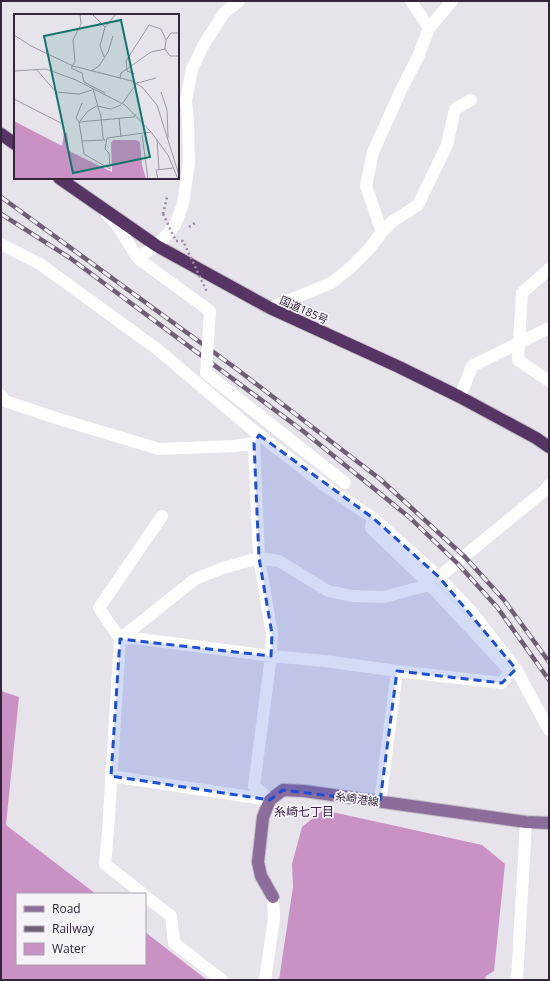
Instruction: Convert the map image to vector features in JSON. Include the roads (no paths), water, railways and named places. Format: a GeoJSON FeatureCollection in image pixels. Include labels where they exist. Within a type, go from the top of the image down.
{"type":"FeatureCollection","features":[{"type":"Feature","properties":{"kind":"highway"},"geometry":{"type":"LineString","coordinates":[[1,134],[14,143]]}},
{"type":"Feature","properties":{"kind":"highway","name":"国道185号"},"geometry":{"type":"LineString","coordinates":[[60,179],[157,246],[270,308],[400,367],[460,397],[549,446]]}},
{"type":"Feature","properties":{"kind":"main road","name":"糸崎港線"},"geometry":{"type":"LineString","coordinates":[[270,800],[283,790],[304,791],[526,822],[549,823]]}},
{"type":"Feature","properties":{"kind":"main road"},"geometry":{"type":"LineString","coordinates":[[270,800],[263,817],[258,862],[261,876],[273,897]]}},
{"type":"Feature","properties":{"kind":"street"},"geometry":{"type":"LineString","coordinates":[[139,258],[157,246],[175,225],[183,204],[189,163],[186,101],[192,69],[224,13],[239,1]]}},
{"type":"Feature","properties":{"kind":"street"},"geometry":{"type":"LineString","coordinates":[[411,1],[429,28]]}},
{"type":"Feature","properties":{"kind":"street"},"geometry":{"type":"LineString","coordinates":[[382,232],[366,186],[373,152],[418,57],[429,28],[452,1]]}},
{"type":"Feature","properties":{"kind":"street"},"geometry":{"type":"LineString","coordinates":[[270,308],[331,283],[349,269],[369,249],[393,221],[418,205],[447,146],[455,108],[471,100]]}},
{"type":"Feature","properties":{"kind":"street"},"geometry":{"type":"LineString","coordinates":[[95,203],[111,217],[139,258],[210,311],[206,373],[345,483],[350,502]]}},
{"type":"Feature","properties":{"kind":"street"},"geometry":{"type":"LineString","coordinates":[[1,244],[40,264],[157,349],[256,439],[373,518],[439,577],[471,611],[514,670],[549,730]]}},
{"type":"Feature","properties":{"kind":"street"},"geometry":{"type":"LineString","coordinates":[[549,269],[522,293],[518,360],[549,381]]}},
{"type":"Feature","properties":{"kind":"street"},"geometry":{"type":"LineString","coordinates":[[460,397],[472,366],[549,328]]}},
{"type":"Feature","properties":{"kind":"street"},"geometry":{"type":"LineString","coordinates":[[1,396],[5,400],[25,407],[159,449],[235,446],[256,439]]}},
{"type":"Feature","properties":{"kind":"street"},"geometry":{"type":"LineString","coordinates":[[256,439],[259,558],[272,634],[254,786],[270,800]]}},
{"type":"Feature","properties":{"kind":"street"},"geometry":{"type":"LineString","coordinates":[[439,577],[549,485]]}},
{"type":"Feature","properties":{"kind":"street"},"geometry":{"type":"LineString","coordinates":[[141,893],[105,864],[120,639],[100,608],[162,516]]}},
{"type":"Feature","properties":{"kind":"street"},"geometry":{"type":"LineString","coordinates":[[373,518],[371,528],[514,670]]}},
{"type":"Feature","properties":{"kind":"street"},"geometry":{"type":"LineString","coordinates":[[120,639],[195,578],[222,568],[259,558],[279,561],[328,591],[352,596],[384,597],[425,586],[428,583]]}},
{"type":"Feature","properties":{"kind":"street"},"geometry":{"type":"LineString","coordinates":[[120,639],[133,638],[502,684],[514,670]]}},
{"type":"Feature","properties":{"kind":"street"},"geometry":{"type":"LineString","coordinates":[[380,802],[397,671]]}},
{"type":"Feature","properties":{"kind":"street"},"geometry":{"type":"LineString","coordinates":[[112,776],[270,800]]}},
{"type":"Feature","properties":{"kind":"street"},"geometry":{"type":"LineString","coordinates":[[517,980],[526,822]]}},
{"type":"Feature","properties":{"kind":"street"},"geometry":{"type":"LineString","coordinates":[[146,897],[170,916],[174,943],[222,980]]}},
{"type":"Feature","properties":{"kind":"street"},"geometry":{"type":"LineString","coordinates":[[265,980],[274,919],[273,897]]}},
{"type":"Feature","properties":{"kind":"water"},"geometry":{"type":"Polygon","coordinates":[[[1,691],[19,697],[6,825],[95,893],[16,893],[16,965],[146,965],[146,933],[207,980],[1,980],[1,691]]]}},
{"type":"Feature","properties":{"kind":"water"},"geometry":{"type":"Polygon","coordinates":[[[323,810],[482,845],[505,864],[494,971],[486,976],[485,980],[279,980],[293,887],[292,864],[302,827],[323,810]]]}},
{"type":"Feature","properties":{"kind":"railway"},"geometry":{"type":"LineString","coordinates":[[1,197],[238,370],[380,479],[465,557],[504,600],[549,662]]}},
{"type":"Feature","properties":{"kind":"railway"},"geometry":{"type":"LineString","coordinates":[[1,214],[70,258],[303,431],[409,517],[457,563],[497,607],[549,680]]}},
{"type":"Feature","properties":{"kind":"district","name":"糸崎七丁目"},"geometry":{"type":"Point","coordinates":[304,812]}}]}
